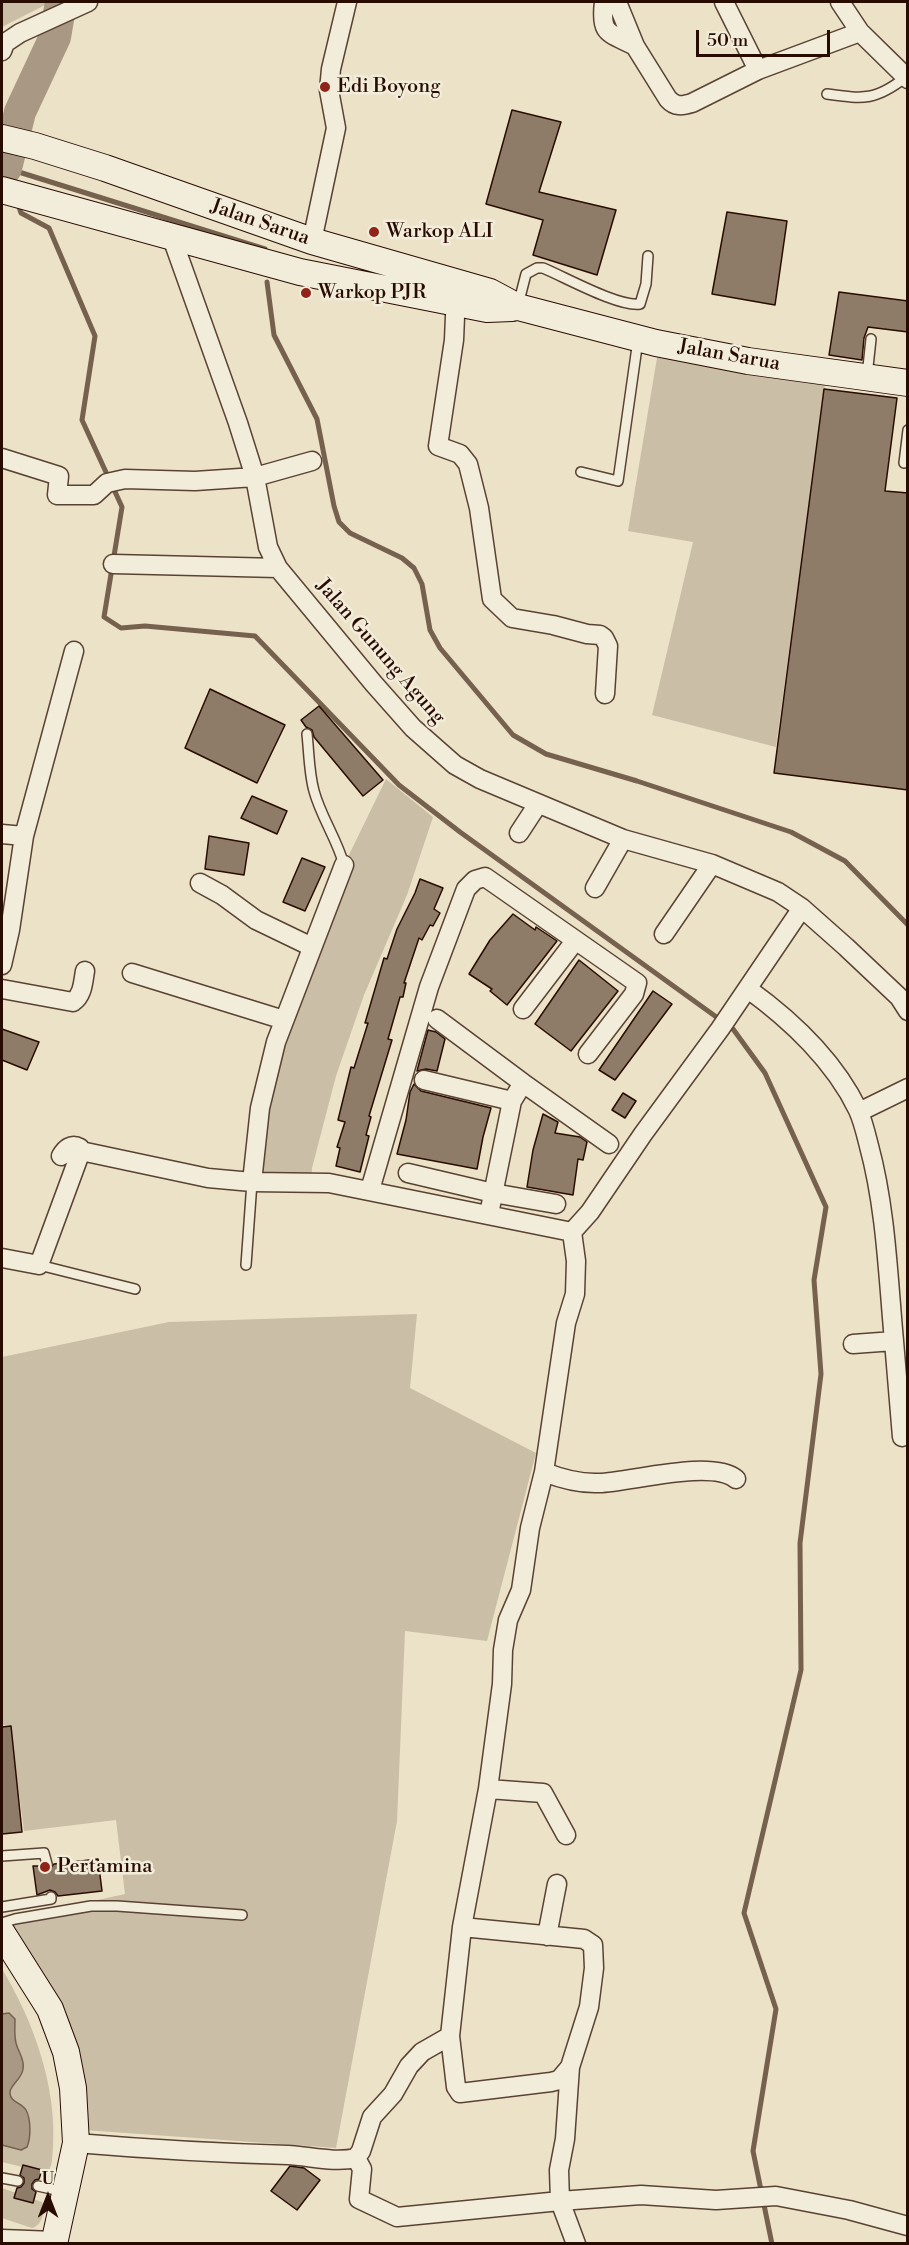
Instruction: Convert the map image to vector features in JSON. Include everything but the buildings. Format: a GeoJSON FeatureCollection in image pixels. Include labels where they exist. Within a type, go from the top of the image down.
{"type":"FeatureCollection","features":[{"type":"Feature","properties":{"kind":"main road","name":"Jalan Sarua"},"geometry":{"type":"LineString","coordinates":[[2,138],[105,168],[456,293],[487,309],[518,307],[638,338],[748,361],[908,383]]}},
{"type":"Feature","properties":{"kind":"main road","name":"Jalan Sarua"},"geometry":{"type":"LineString","coordinates":[[2,190],[300,272],[456,293]]}},
{"type":"Feature","properties":{"kind":"main road"},"geometry":{"type":"LineString","coordinates":[[2,1933],[50,2009],[66,2052],[73,2088],[76,2143],[54,2242]]}},
{"type":"Feature","properties":{"kind":"street"},"geometry":{"type":"LineString","coordinates":[[312,241],[336,128],[329,90],[331,69],[346,2]]}},
{"type":"Feature","properties":{"kind":"street"},"geometry":{"type":"LineString","coordinates":[[604,2],[602,18],[604,29],[613,36],[635,46]]}},
{"type":"Feature","properties":{"kind":"street"},"geometry":{"type":"LineString","coordinates":[[617,2],[635,46],[668,99],[674,105],[682,106],[758,70],[860,32]]}},
{"type":"Feature","properties":{"kind":"street"},"geometry":{"type":"LineString","coordinates":[[724,2],[758,70]]}},
{"type":"Feature","properties":{"kind":"street"},"geometry":{"type":"LineString","coordinates":[[840,2],[860,32],[907,78]]}},
{"type":"Feature","properties":{"kind":"street"},"geometry":{"type":"LineString","coordinates":[[2,51],[5,43],[20,33],[82,4]]}},
{"type":"Feature","properties":{"kind":"street","name":"Jalan Gunung Agung"},"geometry":{"type":"LineString","coordinates":[[172,238],[238,423],[255,477],[268,547],[278,568],[412,728],[455,765],[480,779],[623,839],[712,864],[778,892],[802,908],[905,1003]]}},
{"type":"Feature","properties":{"kind":"street"},"geometry":{"type":"LineString","coordinates":[[456,293],[454,340],[438,446],[460,454],[468,464],[479,508],[492,599],[512,618],[600,635],[604,638],[608,646],[605,694]]}},
{"type":"Feature","properties":{"kind":"street"},"geometry":{"type":"LineString","coordinates":[[2,458],[59,476],[57,495],[94,495],[107,483],[125,479],[195,481],[255,477],[312,461]]}},
{"type":"Feature","properties":{"kind":"street"},"geometry":{"type":"LineString","coordinates":[[113,564],[278,568]]}},
{"type":"Feature","properties":{"kind":"street"},"geometry":{"type":"LineString","coordinates":[[2,965],[24,836],[74,651]]}},
{"type":"Feature","properties":{"kind":"street"},"geometry":{"type":"LineString","coordinates":[[519,833],[538,804]]}},
{"type":"Feature","properties":{"kind":"street"},"geometry":{"type":"LineString","coordinates":[[2,834],[24,836]]}},
{"type":"Feature","properties":{"kind":"street"},"geometry":{"type":"LineString","coordinates":[[595,888],[623,839]]}},
{"type":"Feature","properties":{"kind":"street"},"geometry":{"type":"LineString","coordinates":[[664,934],[712,864]]}},
{"type":"Feature","properties":{"kind":"street"},"geometry":{"type":"LineString","coordinates":[[252,1182],[260,1108],[276,1042],[344,865]]}},
{"type":"Feature","properties":{"kind":"street"},"geometry":{"type":"LineString","coordinates":[[370,1190],[429,987],[466,889],[475,880],[485,878],[637,983],[634,994],[588,1054]]}},
{"type":"Feature","properties":{"kind":"street"},"geometry":{"type":"LineString","coordinates":[[200,883],[222,895],[256,920],[312,947]]}},
{"type":"Feature","properties":{"kind":"street"},"geometry":{"type":"LineString","coordinates":[[570,2067],[559,2080],[460,2093],[456,2087],[450,2036],[462,1927],[488,1789],[508,1620],[521,1590],[531,1528],[544,1472],[566,1323],[575,1294],[576,1261],[572,1232],[590,1212],[643,1134],[724,1023],[802,908]]}},
{"type":"Feature","properties":{"kind":"street"},"geometry":{"type":"LineString","coordinates":[[523,1009],[575,941]]}},
{"type":"Feature","properties":{"kind":"street"},"geometry":{"type":"LineString","coordinates":[[2,989],[74,1002],[81,992],[85,971]]}},
{"type":"Feature","properties":{"kind":"street"},"geometry":{"type":"LineString","coordinates":[[132,973],[284,1020]]}},
{"type":"Feature","properties":{"kind":"street"},"geometry":{"type":"LineString","coordinates":[[747,989],[779,1013],[813,1047],[839,1078],[859,1112],[881,1202],[894,1341],[902,1378],[902,1437]]}},
{"type":"Feature","properties":{"kind":"street"},"geometry":{"type":"LineString","coordinates":[[437,1019],[609,1144]]}},
{"type":"Feature","properties":{"kind":"street"},"geometry":{"type":"LineString","coordinates":[[424,1080],[512,1101]]}},
{"type":"Feature","properties":{"kind":"street"},"geometry":{"type":"LineString","coordinates":[[489,1214],[512,1101],[523,1083]]}},
{"type":"Feature","properties":{"kind":"street"},"geometry":{"type":"LineString","coordinates":[[859,1112],[908,1088]]}},
{"type":"Feature","properties":{"kind":"street"},"geometry":{"type":"LineString","coordinates":[[60,1156],[68,1147],[74,1146],[80,1148],[81,1151],[208,1178],[252,1182],[329,1183],[572,1232]]}},
{"type":"Feature","properties":{"kind":"street"},"geometry":{"type":"LineString","coordinates":[[2,1258],[39,1265],[81,1151]]}},
{"type":"Feature","properties":{"kind":"street"},"geometry":{"type":"LineString","coordinates":[[408,1173],[493,1193],[556,1204]]}},
{"type":"Feature","properties":{"kind":"street"},"geometry":{"type":"LineString","coordinates":[[853,1344],[894,1341]]}},
{"type":"Feature","properties":{"kind":"street"},"geometry":{"type":"LineString","coordinates":[[544,1472],[564,1480],[600,1483],[699,1471],[727,1473],[736,1479]]}},
{"type":"Feature","properties":{"kind":"street"},"geometry":{"type":"LineString","coordinates":[[488,1789],[543,1793],[566,1835]]}},
{"type":"Feature","properties":{"kind":"street"},"geometry":{"type":"LineString","coordinates":[[547,1936],[557,1884]]}},
{"type":"Feature","properties":{"kind":"street"},"geometry":{"type":"LineString","coordinates":[[462,1927],[584,1939],[592,1942],[594,1949],[589,2007],[570,2067],[565,2139],[559,2170],[560,2200],[576,2244]]}},
{"type":"Feature","properties":{"kind":"street"},"geometry":{"type":"LineString","coordinates":[[76,2143],[176,2151],[349,2160],[356,2158],[361,2151],[372,2117],[393,2094],[409,2066],[422,2052],[450,2036]]}},
{"type":"Feature","properties":{"kind":"street"},"geometry":{"type":"LineString","coordinates":[[356,2158],[362,2169],[359,2199],[397,2217],[560,2200],[641,2195],[716,2200],[760,2196],[849,2210],[908,2226]]}},
{"type":"Feature","properties":{"kind":"street"},"geometry":{"type":"LineString","coordinates":[[2,2239],[54,2242]]}},
{"type":"Feature","properties":{"kind":"lane"},"geometry":{"type":"LineString","coordinates":[[827,94],[854,97],[878,96],[907,78]]}},
{"type":"Feature","properties":{"kind":"lane"},"geometry":{"type":"LineString","coordinates":[[518,307],[526,274],[537,268],[543,268],[618,301],[631,305],[640,304],[646,284],[648,256]]}},
{"type":"Feature","properties":{"kind":"lane"},"geometry":{"type":"LineString","coordinates":[[581,472],[618,481],[638,338]]}},
{"type":"Feature","properties":{"kind":"lane"},"geometry":{"type":"LineString","coordinates":[[867,378],[871,339]]}},
{"type":"Feature","properties":{"kind":"lane"},"geometry":{"type":"LineString","coordinates":[[904,463],[908,430]]}},
{"type":"Feature","properties":{"kind":"lane"},"geometry":{"type":"LineString","coordinates":[[307,734],[313,789],[325,822],[339,846],[344,865]]}},
{"type":"Feature","properties":{"kind":"lane"},"geometry":{"type":"LineString","coordinates":[[246,1265],[252,1182]]}},
{"type":"Feature","properties":{"kind":"lane"},"geometry":{"type":"LineString","coordinates":[[39,1265],[135,1289]]}},
{"type":"Feature","properties":{"kind":"lane"},"geometry":{"type":"LineString","coordinates":[[2,1856],[44,1852],[47,1864]]}},
{"type":"Feature","properties":{"kind":"lane"},"geometry":{"type":"LineString","coordinates":[[2,1907],[51,1899],[51,1897]]}},
{"type":"Feature","properties":{"kind":"lane"},"geometry":{"type":"LineString","coordinates":[[2,1923],[91,1906],[242,1915]]}},
{"type":"Feature","properties":{"kind":"lane"},"geometry":{"type":"LineString","coordinates":[[2,2178],[18,2181]]}},
{"type":"Feature","properties":{"kind":"lane"},"geometry":{"type":"LineString","coordinates":[[38,2186],[66,2193]]}},
{"type":"Feature","properties":{"kind":"shaded area"},"geometry":{"type":"Polygon","coordinates":[[[2,2],[51,2],[2,27],[2,2]]]}},
{"type":"Feature","properties":{"kind":"shaded area"},"geometry":{"type":"Polygon","coordinates":[[[659,346],[826,377],[776,747],[652,715],[693,542],[628,531],[659,346]]]}},
{"type":"Feature","properties":{"kind":"shaded area"},"geometry":{"type":"Polygon","coordinates":[[[386,779],[433,817],[407,895],[364,995],[336,1076],[312,1168],[311,1183],[252,1182],[260,1108],[344,865],[386,779]]]}},
{"type":"Feature","properties":{"kind":"shaded area"},"geometry":{"type":"Polygon","coordinates":[[[417,1314],[410,1388],[536,1453],[487,1641],[405,1631],[397,1821],[336,2148],[84,2130],[59,2013],[2,1921],[125,1894],[116,1820],[24,1831],[10,1726],[2,1725],[2,1357],[169,1322],[417,1314]]]}},
{"type":"Feature","properties":{"kind":"shaded area"},"geometry":{"type":"Polygon","coordinates":[[[2,1969],[24,2010],[47,2077],[53,2124],[53,2147],[52,2161],[47,2173],[2,2162],[2,1969]]]}},
{"type":"Feature","properties":{"kind":"shaded area"},"geometry":{"type":"Polygon","coordinates":[[[9,2013],[15,2019],[15,2040],[23,2065],[22,2073],[10,2090],[11,2096],[26,2110],[30,2123],[27,2147],[21,2150],[2,2145],[2,2014],[9,2013]]]}},
{"type":"Feature","properties":{"kind":"shaded area"},"geometry":{"type":"Polygon","coordinates":[[[2,2188],[42,2202],[41,2221],[35,2227],[2,2218],[2,2188]]]}},
{"type":"Feature","properties":{"kind":"waterway"},"geometry":{"type":"LineString","coordinates":[[6,168],[20,112],[55,37],[61,2]]}},
{"type":"Feature","properties":{"kind":"waterway"},"geometry":{"type":"LineString","coordinates":[[6,168],[12,184]]}},
{"type":"Feature","properties":{"kind":"waterway"},"geometry":{"type":"LineString","coordinates":[[6,168],[265,249]]}},
{"type":"Feature","properties":{"kind":"waterway"},"geometry":{"type":"LineString","coordinates":[[18,204],[21,213],[49,228],[95,336],[82,420],[122,507],[104,617],[121,628],[145,626],[255,636],[399,785],[460,832],[733,1029],[765,1073],[826,1207],[814,1280],[821,1374],[800,1543],[801,1670],[744,1913],[776,2009],[753,2151],[772,2244]]}},
{"type":"Feature","properties":{"kind":"waterway"},"geometry":{"type":"LineString","coordinates":[[267,282],[274,335],[317,419],[339,522],[350,533],[402,558],[414,568],[422,584],[430,630],[440,648],[513,735],[546,754],[637,781],[791,832],[845,861],[908,925]]}},
{"type":"Feature","properties":{"kind":"place","name":"Edi Boyong"},"geometry":{"type":"Point","coordinates":[325,87]}},
{"type":"Feature","properties":{"kind":"place","name":"Warkop ALI"},"geometry":{"type":"Point","coordinates":[374,232]}},
{"type":"Feature","properties":{"kind":"place","name":"Warkop PJR"},"geometry":{"type":"Point","coordinates":[306,293]}},
{"type":"Feature","properties":{"kind":"place","name":"Pertamina"},"geometry":{"type":"Point","coordinates":[45,1867]}}]}
